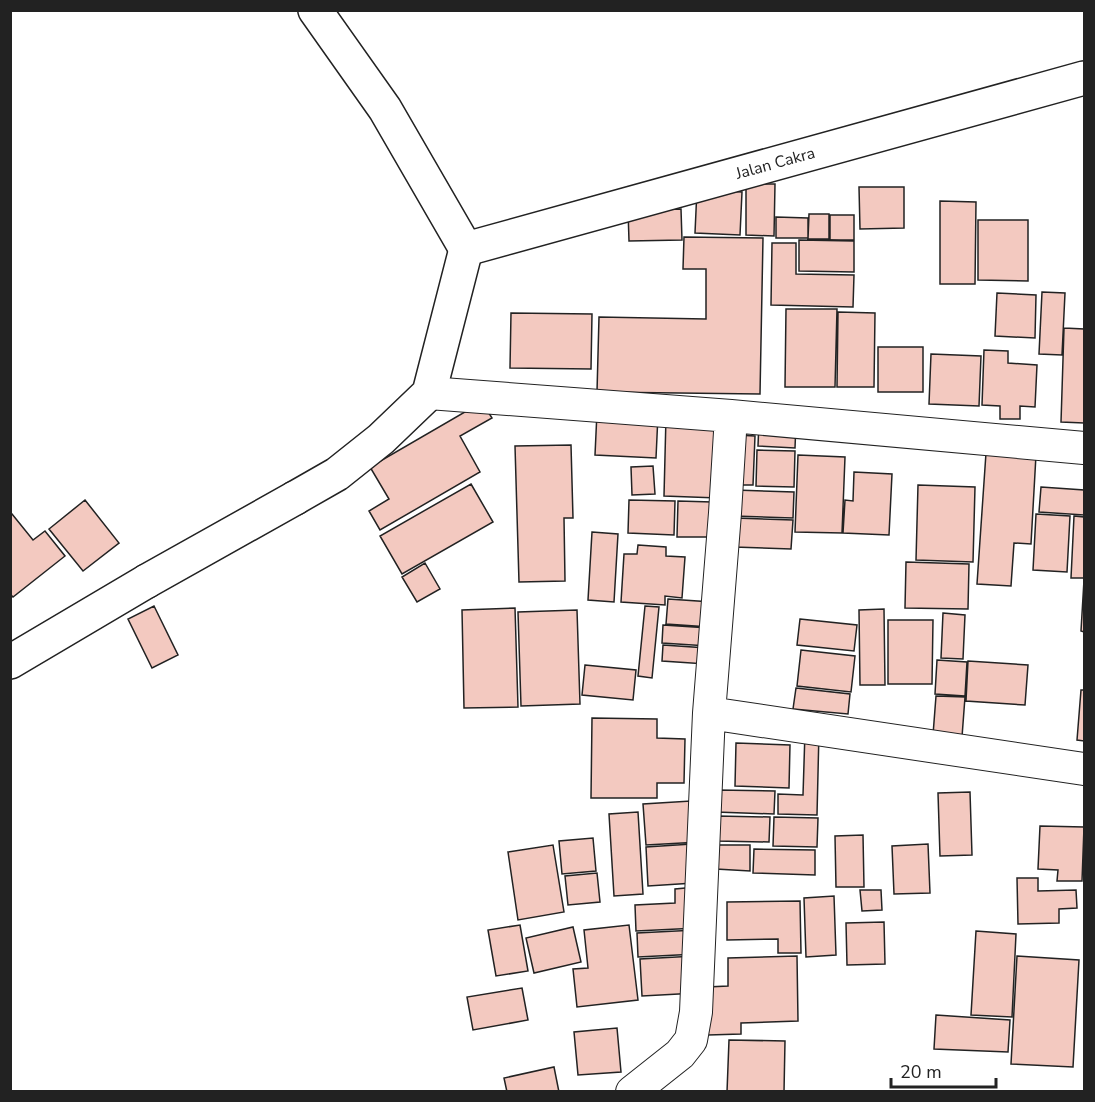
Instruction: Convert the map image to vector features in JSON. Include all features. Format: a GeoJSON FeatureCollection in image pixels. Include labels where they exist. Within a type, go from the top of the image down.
{"type":"FeatureCollection","features":[{"type":"Feature","properties":{"kind":"street"},"geometry":{"type":"LineString","coordinates":[[10,662],[147,581],[337,474],[381,439],[429,393],[466,249],[385,109],[315,10]]}},
{"type":"Feature","properties":{"kind":"street","name":"Jalan Cakra"},"geometry":{"type":"LineString","coordinates":[[466,249],[1084,78]]}},
{"type":"Feature","properties":{"kind":"street"},"geometry":{"type":"LineString","coordinates":[[429,393],[730,416],[1084,448]]}},
{"type":"Feature","properties":{"kind":"street"},"geometry":{"type":"LineString","coordinates":[[632,1092],[681,1054],[691,1040],[696,1012],[709,713],[725,513],[730,416]]}},
{"type":"Feature","properties":{"kind":"street"},"geometry":{"type":"LineString","coordinates":[[709,713],[1084,769]]}},
{"type":"Feature","properties":{"kind":"building"},"geometry":{"type":"Polygon","coordinates":[[[746,184],[775,184],[774,236],[746,235],[746,184]]]}},
{"type":"Feature","properties":{"kind":"building"},"geometry":{"type":"Polygon","coordinates":[[[859,187],[904,187],[904,228],[860,229],[859,187]]]}},
{"type":"Feature","properties":{"kind":"building"},"geometry":{"type":"Polygon","coordinates":[[[697,189],[742,192],[740,235],[695,233],[697,189]]]}},
{"type":"Feature","properties":{"kind":"building"},"geometry":{"type":"Polygon","coordinates":[[[940,201],[976,202],[975,284],[940,284],[940,201]]]}},
{"type":"Feature","properties":{"kind":"building"},"geometry":{"type":"Polygon","coordinates":[[[681,209],[682,240],[629,241],[628,210],[681,209]]]}},
{"type":"Feature","properties":{"kind":"building"},"geometry":{"type":"Polygon","coordinates":[[[809,214],[829,214],[829,239],[808,239],[809,214]]]}},
{"type":"Feature","properties":{"kind":"building"},"geometry":{"type":"Polygon","coordinates":[[[830,215],[854,215],[854,240],[830,240],[830,215]]]}},
{"type":"Feature","properties":{"kind":"building"},"geometry":{"type":"Polygon","coordinates":[[[776,217],[808,218],[808,238],[776,238],[776,217]]]}},
{"type":"Feature","properties":{"kind":"building"},"geometry":{"type":"Polygon","coordinates":[[[978,220],[1028,220],[1028,281],[978,280],[978,220]]]}},
{"type":"Feature","properties":{"kind":"building"},"geometry":{"type":"Polygon","coordinates":[[[684,237],[763,238],[760,394],[597,392],[599,317],[706,319],[706,269],[683,269],[684,237]]]}},
{"type":"Feature","properties":{"kind":"building"},"geometry":{"type":"Polygon","coordinates":[[[799,240],[854,241],[854,272],[799,271],[799,240]]]}},
{"type":"Feature","properties":{"kind":"building"},"geometry":{"type":"Polygon","coordinates":[[[772,243],[796,243],[796,274],[854,275],[853,307],[771,305],[772,243]]]}},
{"type":"Feature","properties":{"kind":"building"},"geometry":{"type":"Polygon","coordinates":[[[1042,292],[1065,293],[1062,355],[1039,354],[1042,292]]]}},
{"type":"Feature","properties":{"kind":"building"},"geometry":{"type":"Polygon","coordinates":[[[997,293],[1036,295],[1035,338],[995,336],[997,293]]]}},
{"type":"Feature","properties":{"kind":"building"},"geometry":{"type":"Polygon","coordinates":[[[786,309],[837,309],[835,387],[785,387],[786,309]]]}},
{"type":"Feature","properties":{"kind":"building"},"geometry":{"type":"Polygon","coordinates":[[[838,312],[875,313],[874,387],[837,387],[838,312]]]}},
{"type":"Feature","properties":{"kind":"building"},"geometry":{"type":"Polygon","coordinates":[[[511,313],[592,314],[591,369],[510,368],[511,313]]]}},
{"type":"Feature","properties":{"kind":"building"},"geometry":{"type":"Polygon","coordinates":[[[1064,328],[1084,329],[1084,423],[1061,422],[1064,328]]]}},
{"type":"Feature","properties":{"kind":"building"},"geometry":{"type":"Polygon","coordinates":[[[878,347],[923,347],[923,392],[878,392],[878,347]]]}},
{"type":"Feature","properties":{"kind":"building"},"geometry":{"type":"Polygon","coordinates":[[[984,350],[1008,351],[1008,363],[1037,365],[1035,407],[1020,406],[1020,419],[1000,419],[1000,406],[982,405],[984,350]]]}},
{"type":"Feature","properties":{"kind":"building"},"geometry":{"type":"Polygon","coordinates":[[[931,354],[981,356],[979,406],[929,404],[931,354]]]}},
{"type":"Feature","properties":{"kind":"building"},"geometry":{"type":"Polygon","coordinates":[[[482,402],[492,418],[460,436],[480,472],[380,530],[369,511],[389,499],[370,467],[482,402]]]}},
{"type":"Feature","properties":{"kind":"building"},"geometry":{"type":"Polygon","coordinates":[[[597,412],[658,415],[656,458],[595,455],[597,412]]]}},
{"type":"Feature","properties":{"kind":"building"},"geometry":{"type":"Polygon","coordinates":[[[666,417],[720,418],[718,498],[664,496],[666,417]]]}},
{"type":"Feature","properties":{"kind":"building"},"geometry":{"type":"Polygon","coordinates":[[[759,421],[796,423],[795,448],[758,446],[759,421]]]}},
{"type":"Feature","properties":{"kind":"building"},"geometry":{"type":"Polygon","coordinates":[[[736,435],[755,436],[753,485],[734,485],[736,435]]]}},
{"type":"Feature","properties":{"kind":"building"},"geometry":{"type":"Polygon","coordinates":[[[571,445],[573,518],[564,518],[565,581],[519,582],[515,446],[571,445]]]}},
{"type":"Feature","properties":{"kind":"building"},"geometry":{"type":"Polygon","coordinates":[[[757,450],[795,451],[794,487],[756,486],[757,450]]]}},
{"type":"Feature","properties":{"kind":"building"},"geometry":{"type":"Polygon","coordinates":[[[986,453],[1036,455],[1031,544],[1014,543],[1011,586],[977,584],[986,453]]]}},
{"type":"Feature","properties":{"kind":"building"},"geometry":{"type":"Polygon","coordinates":[[[798,455],[845,457],[842,533],[795,532],[798,455]]]}},
{"type":"Feature","properties":{"kind":"building"},"geometry":{"type":"Polygon","coordinates":[[[653,466],[655,494],[632,495],[631,467],[653,466]]]}},
{"type":"Feature","properties":{"kind":"building"},"geometry":{"type":"Polygon","coordinates":[[[854,472],[892,474],[889,535],[843,533],[845,500],[853,501],[854,472]]]}},
{"type":"Feature","properties":{"kind":"building"},"geometry":{"type":"Polygon","coordinates":[[[471,484],[493,522],[402,574],[380,536],[471,484]]]}},
{"type":"Feature","properties":{"kind":"building"},"geometry":{"type":"Polygon","coordinates":[[[918,485],[975,487],[973,562],[916,560],[918,485]]]}},
{"type":"Feature","properties":{"kind":"building"},"geometry":{"type":"Polygon","coordinates":[[[1041,487],[1084,490],[1084,515],[1039,512],[1041,487]]]}},
{"type":"Feature","properties":{"kind":"building"},"geometry":{"type":"Polygon","coordinates":[[[735,490],[794,492],[793,518],[734,516],[735,490]]]}},
{"type":"Feature","properties":{"kind":"building"},"geometry":{"type":"Polygon","coordinates":[[[85,500],[119,543],[83,571],[49,529],[85,500]]]}},
{"type":"Feature","properties":{"kind":"building"},"geometry":{"type":"Polygon","coordinates":[[[629,500],[675,501],[674,535],[628,533],[629,500]]]}},
{"type":"Feature","properties":{"kind":"building"},"geometry":{"type":"Polygon","coordinates":[[[678,501],[712,502],[711,537],[677,537],[678,501]]]}},
{"type":"Feature","properties":{"kind":"building"},"geometry":{"type":"Polygon","coordinates":[[[12,514],[33,540],[45,531],[65,556],[13,597],[10,594],[10,516],[12,514]]]}},
{"type":"Feature","properties":{"kind":"building"},"geometry":{"type":"Polygon","coordinates":[[[1036,514],[1070,516],[1067,572],[1033,570],[1036,514]]]}},
{"type":"Feature","properties":{"kind":"building"},"geometry":{"type":"Polygon","coordinates":[[[1074,516],[1084,517],[1084,578],[1071,578],[1074,516]]]}},
{"type":"Feature","properties":{"kind":"building"},"geometry":{"type":"Polygon","coordinates":[[[735,518],[793,520],[791,549],[734,547],[735,518]]]}},
{"type":"Feature","properties":{"kind":"building"},"geometry":{"type":"Polygon","coordinates":[[[592,532],[618,534],[614,602],[588,600],[592,532]]]}},
{"type":"Feature","properties":{"kind":"building"},"geometry":{"type":"Polygon","coordinates":[[[638,545],[666,547],[666,556],[685,557],[682,598],[665,596],[665,605],[621,602],[624,554],[637,554],[638,545]]]}},
{"type":"Feature","properties":{"kind":"building"},"geometry":{"type":"Polygon","coordinates":[[[906,562],[969,564],[968,609],[905,608],[906,562]]]}},
{"type":"Feature","properties":{"kind":"building"},"geometry":{"type":"Polygon","coordinates":[[[425,563],[440,589],[417,602],[402,577],[425,563]]]}},
{"type":"Feature","properties":{"kind":"building"},"geometry":{"type":"Polygon","coordinates":[[[1084,580],[1084,632],[1081,631],[1084,580]]]}},
{"type":"Feature","properties":{"kind":"building"},"geometry":{"type":"Polygon","coordinates":[[[668,599],[712,602],[710,627],[666,624],[668,599]]]}},
{"type":"Feature","properties":{"kind":"building"},"geometry":{"type":"Polygon","coordinates":[[[154,606],[178,655],[152,668],[128,619],[154,606]]]}},
{"type":"Feature","properties":{"kind":"building"},"geometry":{"type":"Polygon","coordinates":[[[645,606],[659,607],[652,678],[638,676],[645,606]]]}},
{"type":"Feature","properties":{"kind":"building"},"geometry":{"type":"Polygon","coordinates":[[[515,608],[518,707],[464,708],[462,610],[515,608]]]}},
{"type":"Feature","properties":{"kind":"building"},"geometry":{"type":"Polygon","coordinates":[[[884,609],[885,685],[860,685],[859,610],[884,609]]]}},
{"type":"Feature","properties":{"kind":"building"},"geometry":{"type":"Polygon","coordinates":[[[577,610],[580,704],[521,706],[518,612],[577,610]]]}},
{"type":"Feature","properties":{"kind":"building"},"geometry":{"type":"Polygon","coordinates":[[[943,613],[965,615],[963,659],[941,658],[943,613]]]}},
{"type":"Feature","properties":{"kind":"building"},"geometry":{"type":"Polygon","coordinates":[[[800,619],[857,625],[854,651],[797,645],[800,619]]]}},
{"type":"Feature","properties":{"kind":"building"},"geometry":{"type":"Polygon","coordinates":[[[888,620],[933,620],[932,684],[888,684],[888,620]]]}},
{"type":"Feature","properties":{"kind":"building"},"geometry":{"type":"Polygon","coordinates":[[[663,625],[709,628],[708,646],[662,643],[663,625]]]}},
{"type":"Feature","properties":{"kind":"building"},"geometry":{"type":"Polygon","coordinates":[[[663,645],[707,648],[706,664],[662,661],[663,645]]]}},
{"type":"Feature","properties":{"kind":"building"},"geometry":{"type":"Polygon","coordinates":[[[801,650],[855,656],[851,692],[797,686],[801,650]]]}},
{"type":"Feature","properties":{"kind":"building"},"geometry":{"type":"Polygon","coordinates":[[[937,660],[967,662],[965,696],[935,694],[937,660]]]}},
{"type":"Feature","properties":{"kind":"building"},"geometry":{"type":"Polygon","coordinates":[[[968,661],[1028,665],[1025,705],[966,701],[968,661]]]}},
{"type":"Feature","properties":{"kind":"building"},"geometry":{"type":"Polygon","coordinates":[[[585,665],[636,670],[633,700],[582,695],[585,665]]]}},
{"type":"Feature","properties":{"kind":"building"},"geometry":{"type":"Polygon","coordinates":[[[796,688],[850,694],[848,714],[793,709],[796,688]]]}},
{"type":"Feature","properties":{"kind":"building"},"geometry":{"type":"Polygon","coordinates":[[[1081,690],[1084,690],[1084,741],[1077,740],[1081,690]]]}},
{"type":"Feature","properties":{"kind":"building"},"geometry":{"type":"Polygon","coordinates":[[[936,696],[965,697],[962,737],[933,735],[936,696]]]}},
{"type":"Feature","properties":{"kind":"building"},"geometry":{"type":"Polygon","coordinates":[[[592,718],[657,719],[657,738],[685,739],[684,783],[657,783],[657,798],[591,798],[592,718]]]}},
{"type":"Feature","properties":{"kind":"building"},"geometry":{"type":"Polygon","coordinates":[[[805,732],[819,732],[817,815],[778,814],[778,794],[803,795],[805,732]]]}},
{"type":"Feature","properties":{"kind":"building"},"geometry":{"type":"Polygon","coordinates":[[[736,743],[790,745],[789,788],[735,786],[736,743]]]}},
{"type":"Feature","properties":{"kind":"building"},"geometry":{"type":"Polygon","coordinates":[[[717,790],[775,791],[774,814],[716,812],[717,790]]]}},
{"type":"Feature","properties":{"kind":"building"},"geometry":{"type":"Polygon","coordinates":[[[970,792],[972,855],[940,856],[938,793],[970,792]]]}},
{"type":"Feature","properties":{"kind":"building"},"geometry":{"type":"Polygon","coordinates":[[[691,801],[700,842],[646,845],[643,804],[691,801]]]}},
{"type":"Feature","properties":{"kind":"building"},"geometry":{"type":"Polygon","coordinates":[[[638,812],[643,894],[614,896],[609,814],[638,812]]]}},
{"type":"Feature","properties":{"kind":"building"},"geometry":{"type":"Polygon","coordinates":[[[717,816],[770,817],[769,842],[716,841],[717,816]]]}},
{"type":"Feature","properties":{"kind":"building"},"geometry":{"type":"Polygon","coordinates":[[[774,817],[818,818],[817,847],[773,846],[774,817]]]}},
{"type":"Feature","properties":{"kind":"building"},"geometry":{"type":"Polygon","coordinates":[[[1040,826],[1084,827],[1082,881],[1057,881],[1058,870],[1038,869],[1040,826]]]}},
{"type":"Feature","properties":{"kind":"building"},"geometry":{"type":"Polygon","coordinates":[[[863,835],[864,887],[836,887],[835,836],[863,835]]]}},
{"type":"Feature","properties":{"kind":"building"},"geometry":{"type":"Polygon","coordinates":[[[593,838],[596,871],[562,874],[559,841],[593,838]]]}},
{"type":"Feature","properties":{"kind":"building"},"geometry":{"type":"Polygon","coordinates":[[[692,844],[694,883],[648,886],[646,847],[692,844]]]}},
{"type":"Feature","properties":{"kind":"building"},"geometry":{"type":"Polygon","coordinates":[[[928,844],[930,893],[894,894],[892,846],[928,844]]]}},
{"type":"Feature","properties":{"kind":"building"},"geometry":{"type":"Polygon","coordinates":[[[553,845],[564,912],[518,920],[508,852],[553,845]]]}},
{"type":"Feature","properties":{"kind":"building"},"geometry":{"type":"Polygon","coordinates":[[[716,845],[750,845],[750,871],[716,869],[716,845]]]}},
{"type":"Feature","properties":{"kind":"building"},"geometry":{"type":"Polygon","coordinates":[[[754,849],[815,850],[815,875],[753,873],[754,849]]]}},
{"type":"Feature","properties":{"kind":"building"},"geometry":{"type":"Polygon","coordinates":[[[597,873],[600,902],[568,905],[565,876],[597,873]]]}},
{"type":"Feature","properties":{"kind":"building"},"geometry":{"type":"Polygon","coordinates":[[[1017,878],[1038,878],[1038,891],[1076,890],[1077,908],[1059,909],[1059,923],[1018,924],[1017,878]]]}},
{"type":"Feature","properties":{"kind":"building"},"geometry":{"type":"Polygon","coordinates":[[[696,887],[698,928],[636,931],[635,905],[675,903],[675,889],[696,887]]]}},
{"type":"Feature","properties":{"kind":"building"},"geometry":{"type":"Polygon","coordinates":[[[860,890],[881,890],[882,910],[862,911],[860,890]]]}},
{"type":"Feature","properties":{"kind":"building"},"geometry":{"type":"Polygon","coordinates":[[[834,896],[836,955],[806,957],[804,898],[834,896]]]}},
{"type":"Feature","properties":{"kind":"building"},"geometry":{"type":"Polygon","coordinates":[[[800,901],[801,953],[778,953],[778,939],[727,940],[727,902],[800,901]]]}},
{"type":"Feature","properties":{"kind":"building"},"geometry":{"type":"Polygon","coordinates":[[[884,922],[885,964],[847,965],[846,923],[884,922]]]}},
{"type":"Feature","properties":{"kind":"building"},"geometry":{"type":"Polygon","coordinates":[[[520,925],[528,971],[496,976],[488,930],[520,925]]]}},
{"type":"Feature","properties":{"kind":"building"},"geometry":{"type":"Polygon","coordinates":[[[629,925],[638,1000],[577,1007],[573,969],[588,968],[584,930],[629,925]]]}},
{"type":"Feature","properties":{"kind":"building"},"geometry":{"type":"Polygon","coordinates":[[[573,927],[581,962],[534,973],[526,938],[573,927]]]}},
{"type":"Feature","properties":{"kind":"building"},"geometry":{"type":"Polygon","coordinates":[[[696,930],[697,954],[638,957],[637,933],[696,930]]]}},
{"type":"Feature","properties":{"kind":"building"},"geometry":{"type":"Polygon","coordinates":[[[976,931],[1016,934],[1012,1017],[971,1015],[976,931]]]}},
{"type":"Feature","properties":{"kind":"building"},"geometry":{"type":"Polygon","coordinates":[[[695,956],[697,993],[642,996],[640,959],[695,956]]]}},
{"type":"Feature","properties":{"kind":"building"},"geometry":{"type":"Polygon","coordinates":[[[797,956],[798,1021],[741,1023],[741,1034],[708,1035],[707,987],[728,986],[728,958],[797,956]]]}},
{"type":"Feature","properties":{"kind":"building"},"geometry":{"type":"Polygon","coordinates":[[[1017,956],[1079,960],[1073,1067],[1011,1064],[1017,956]]]}},
{"type":"Feature","properties":{"kind":"building"},"geometry":{"type":"Polygon","coordinates":[[[522,988],[528,1020],[473,1030],[467,997],[522,988]]]}},
{"type":"Feature","properties":{"kind":"building"},"geometry":{"type":"Polygon","coordinates":[[[936,1015],[1010,1020],[1008,1052],[934,1049],[936,1015]]]}},
{"type":"Feature","properties":{"kind":"building"},"geometry":{"type":"Polygon","coordinates":[[[617,1028],[621,1072],[578,1075],[574,1032],[617,1028]]]}},
{"type":"Feature","properties":{"kind":"building"},"geometry":{"type":"Polygon","coordinates":[[[729,1040],[785,1041],[784,1092],[727,1092],[729,1040]]]}},
{"type":"Feature","properties":{"kind":"building"},"geometry":{"type":"Polygon","coordinates":[[[554,1067],[559,1092],[507,1092],[504,1078],[554,1067]]]}}]}
